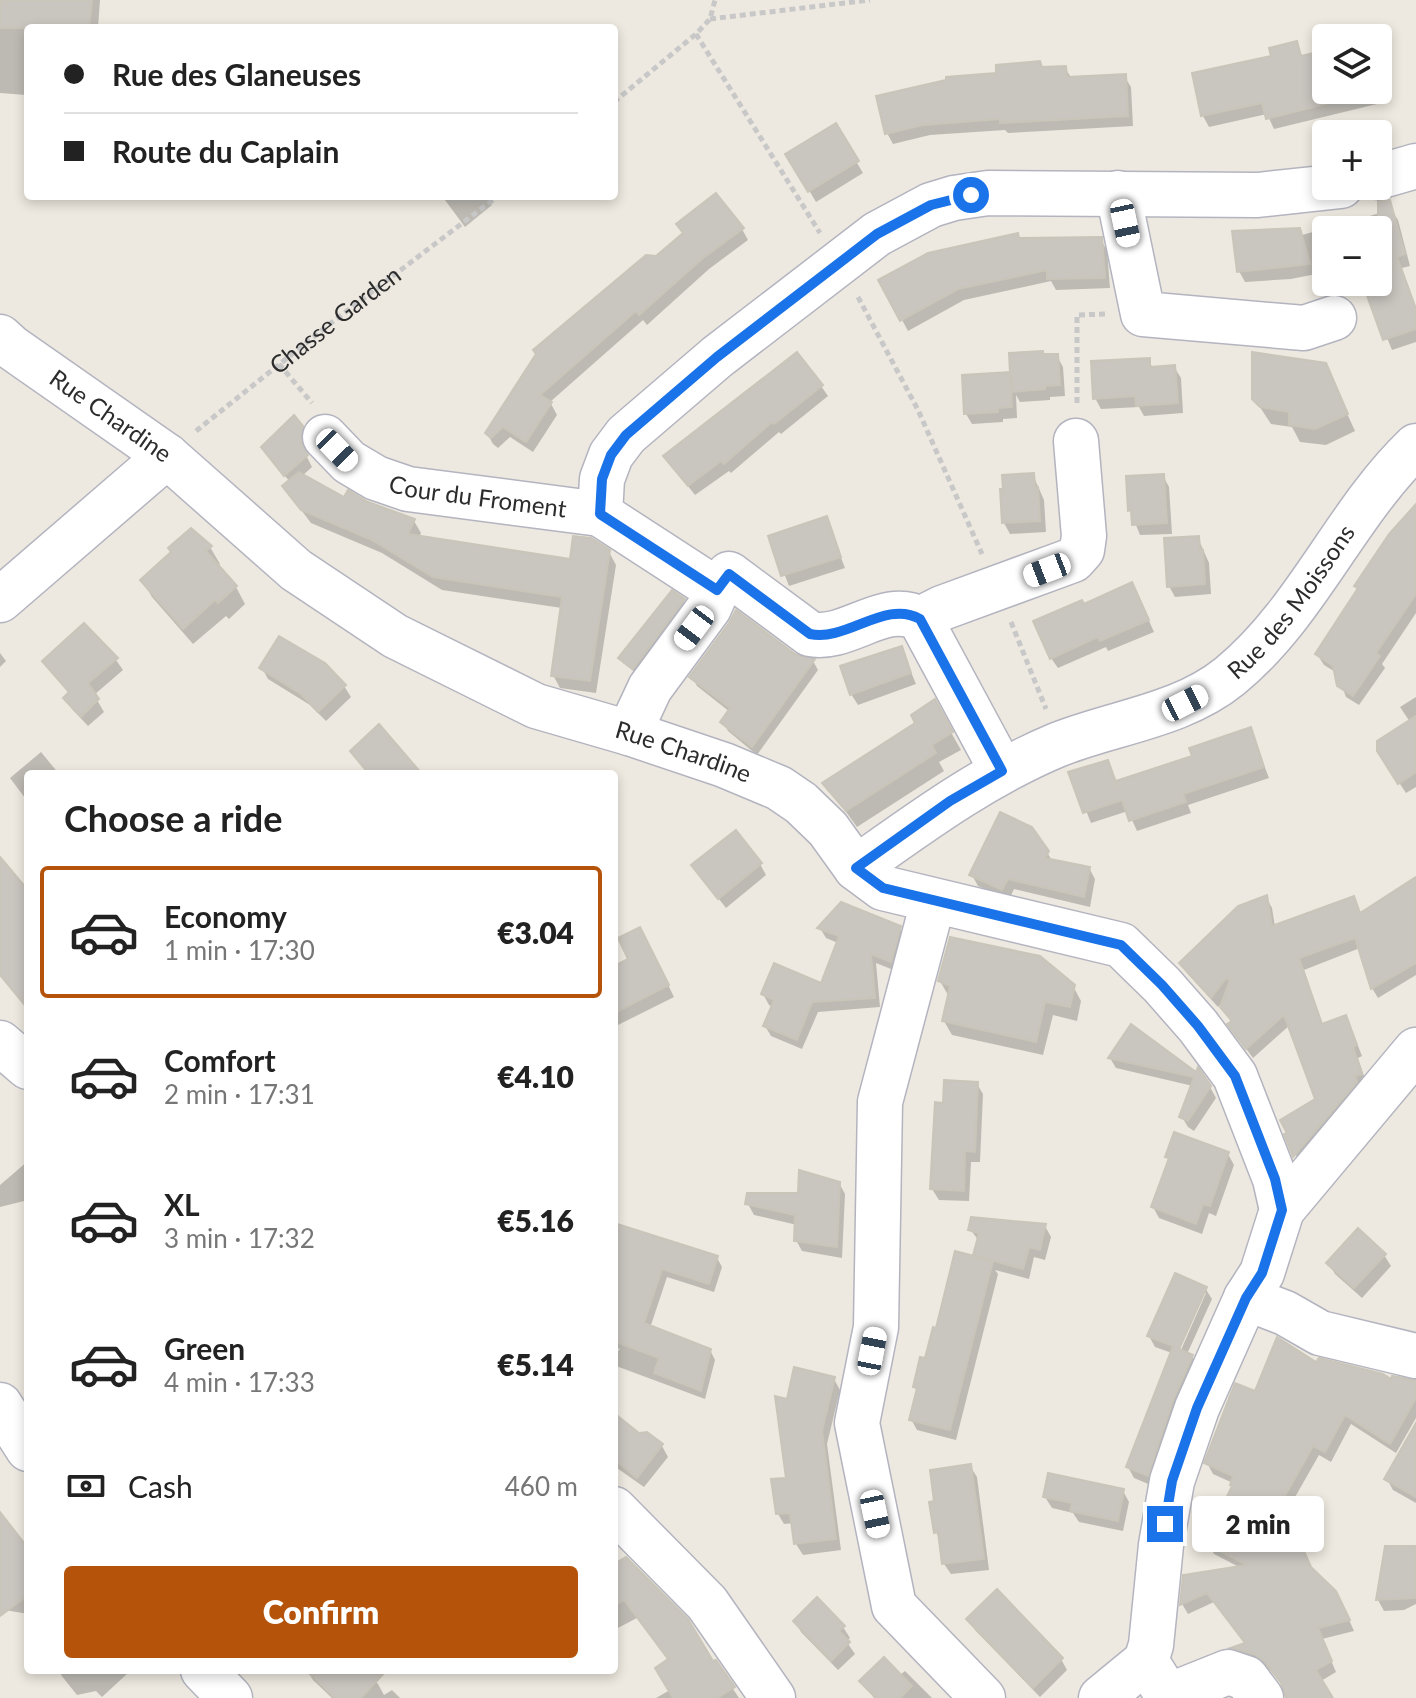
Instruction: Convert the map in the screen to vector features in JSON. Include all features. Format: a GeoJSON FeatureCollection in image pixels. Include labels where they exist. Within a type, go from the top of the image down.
{"type":"FeatureCollection","features":[{"type":"Feature","properties":{"kind":"street"},"geometry":{"type":"LineString","coordinates":[[1392,173],[1416,166]]}},
{"type":"Feature","properties":{"kind":"street"},"geometry":{"type":"LineString","coordinates":[[717,590],[600,514],[602,479],[611,455],[626,435],[717,357],[877,234],[908,215],[954,198],[988,193],[1258,195],[1312,189]]}},
{"type":"Feature","properties":{"kind":"street"},"geometry":{"type":"LineString","coordinates":[[1118,193],[1143,314],[1304,328],[1334,318]]}},
{"type":"Feature","properties":{"kind":"street","name":"Rue Chardine"},"geometry":{"type":"LineString","coordinates":[[0,337],[11,347],[177,447],[296,570],[395,636],[536,706],[724,765],[779,788],[801,803],[828,829],[856,868],[883,888],[1121,945],[1171,995],[1235,1076],[1275,1179],[1282,1210]]}},
{"type":"Feature","properties":{"kind":"street","name":"Cour du Froment"},"geometry":{"type":"LineString","coordinates":[[325,437],[349,462],[376,478],[408,489],[600,514]]}},
{"type":"Feature","properties":{"kind":"street"},"geometry":{"type":"LineString","coordinates":[[920,619],[1073,560],[1082,550],[1084,536],[1076,441]]}},
{"type":"Feature","properties":{"kind":"street","name":"Rue des Moissons"},"geometry":{"type":"LineString","coordinates":[[856,868],[950,801],[1002,771],[1059,744],[1185,703],[1231,676],[1288,614],[1388,473],[1416,446]]}},
{"type":"Feature","properties":{"kind":"street"},"geometry":{"type":"LineString","coordinates":[[0,600],[177,447]]}},
{"type":"Feature","properties":{"kind":"street"},"geometry":{"type":"LineString","coordinates":[[629,733],[650,688],[709,608],[729,574],[810,634],[823,637],[894,613],[908,612],[920,619],[1002,771]]}},
{"type":"Feature","properties":{"kind":"street"},"geometry":{"type":"LineString","coordinates":[[933,902],[880,1102],[876,1327],[857,1423],[894,1606],[983,1698]]}},
{"type":"Feature","properties":{"kind":"street"},"geometry":{"type":"LineString","coordinates":[[24,1024],[0,1044],[24,1064]]}},
{"type":"Feature","properties":{"kind":"street"},"geometry":{"type":"LineString","coordinates":[[1161,1685],[1151,1645],[1161,1545],[1172,1481],[1197,1408],[1246,1298],[1262,1273],[1282,1210],[1416,1050]]}},
{"type":"Feature","properties":{"kind":"street"},"geometry":{"type":"LineString","coordinates":[[1246,1298],[1285,1313],[1320,1333],[1416,1356]]}},
{"type":"Feature","properties":{"kind":"street"},"geometry":{"type":"LineString","coordinates":[[0,1405],[24,1443]]}},
{"type":"Feature","properties":{"kind":"street"},"geometry":{"type":"LineString","coordinates":[[618,1513],[707,1603],[773,1698]]}},
{"type":"Feature","properties":{"kind":"street"},"geometry":{"type":"LineString","coordinates":[[1101,1698],[1228,1672],[1246,1678],[1261,1698]]}},
{"type":"Feature","properties":{"kind":"street"},"geometry":{"type":"LineString","coordinates":[[207,1674],[230,1698]]}},
{"type":"Feature","properties":{"kind":"path"},"geometry":{"type":"LineString","coordinates":[[618,99],[696,34],[710,19],[715,0]]}},
{"type":"Feature","properties":{"kind":"path"},"geometry":{"type":"LineString","coordinates":[[710,19],[870,0]]}},
{"type":"Feature","properties":{"kind":"path"},"geometry":{"type":"LineString","coordinates":[[696,34],[822,237]]}},
{"type":"Feature","properties":{"kind":"path","name":"Chasse Garden"},"geometry":{"type":"LineString","coordinates":[[177,447],[310,339],[493,200]]}},
{"type":"Feature","properties":{"kind":"path"},"geometry":{"type":"LineString","coordinates":[[853,288],[918,410],[987,565]]}},
{"type":"Feature","properties":{"kind":"path"},"geometry":{"type":"LineString","coordinates":[[1076,441],[1077,315],[1143,314]]}},
{"type":"Feature","properties":{"kind":"path"},"geometry":{"type":"LineString","coordinates":[[1006,610],[1059,744]]}},
{"type":"Feature","properties":{"kind":"building"},"geometry":{"type":"Polygon","coordinates":[[[0,0],[92,0],[89,24],[24,24],[24,28],[0,28],[0,0]]]}},
{"type":"Feature","properties":{"kind":"building"},"geometry":{"type":"Polygon","coordinates":[[[1297,41],[1301,56],[1312,53],[1312,104],[1326,104],[1266,119],[1262,103],[1201,116],[1192,73],[1271,56],[1269,48],[1297,41]]]}},
{"type":"Feature","properties":{"kind":"building"},"geometry":{"type":"Polygon","coordinates":[[[1040,61],[1042,67],[1066,66],[1067,77],[1126,74],[1128,116],[1000,123],[1000,119],[923,125],[885,134],[876,96],[946,80],[946,77],[996,73],[996,65],[1040,61]]]}},
{"type":"Feature","properties":{"kind":"building"},"geometry":{"type":"Polygon","coordinates":[[[836,123],[859,161],[808,192],[785,154],[836,123]]]}},
{"type":"Feature","properties":{"kind":"building"},"geometry":{"type":"Polygon","coordinates":[[[716,193],[744,228],[703,258],[639,315],[636,311],[540,395],[552,402],[526,442],[503,427],[491,438],[485,433],[536,354],[533,350],[646,255],[656,256],[683,233],[676,224],[716,193]]]}},
{"type":"Feature","properties":{"kind":"building"},"geometry":{"type":"Polygon","coordinates":[[[1390,200],[1405,254],[1397,257],[1416,309],[1416,329],[1383,340],[1367,296],[1392,296],[1392,216],[1378,216],[1378,201],[1390,200]]]}},
{"type":"Feature","properties":{"kind":"building"},"geometry":{"type":"Polygon","coordinates":[[[1300,228],[1310,264],[1237,272],[1232,231],[1300,228]]]}},
{"type":"Feature","properties":{"kind":"building"},"geometry":{"type":"Polygon","coordinates":[[[1018,233],[1019,238],[1102,237],[1105,278],[1047,279],[1047,270],[958,289],[900,321],[878,280],[928,253],[1018,233]]]}},
{"type":"Feature","properties":{"kind":"building"},"geometry":{"type":"Polygon","coordinates":[[[1043,351],[1043,354],[1058,354],[1060,385],[1011,392],[1009,353],[1043,351]]]}},
{"type":"Feature","properties":{"kind":"building"},"geometry":{"type":"Polygon","coordinates":[[[797,352],[823,385],[774,424],[772,422],[724,464],[721,461],[688,486],[663,456],[797,352]]]}},
{"type":"Feature","properties":{"kind":"building"},"geometry":{"type":"Polygon","coordinates":[[[1252,352],[1326,363],[1348,414],[1315,429],[1289,425],[1289,412],[1260,407],[1252,399],[1252,352]]]}},
{"type":"Feature","properties":{"kind":"building"},"geometry":{"type":"Polygon","coordinates":[[[1150,358],[1150,367],[1175,365],[1178,403],[1136,406],[1135,396],[1093,399],[1091,361],[1150,358]]]}},
{"type":"Feature","properties":{"kind":"building"},"geometry":{"type":"Polygon","coordinates":[[[1010,372],[1012,407],[998,408],[998,412],[964,414],[962,375],[1010,372]]]}},
{"type":"Feature","properties":{"kind":"building"},"geometry":{"type":"Polygon","coordinates":[[[294,415],[303,426],[301,442],[308,455],[284,476],[261,447],[294,415]]]}},
{"type":"Feature","properties":{"kind":"building"},"geometry":{"type":"Polygon","coordinates":[[[299,472],[344,497],[348,490],[368,502],[415,519],[408,534],[570,559],[573,536],[591,538],[610,550],[590,681],[551,676],[562,597],[433,577],[372,540],[301,510],[282,486],[299,472]]]}},
{"type":"Feature","properties":{"kind":"building"},"geometry":{"type":"Polygon","coordinates":[[[1034,473],[1040,521],[1002,523],[1002,475],[1034,473]]]}},
{"type":"Feature","properties":{"kind":"building"},"geometry":{"type":"Polygon","coordinates":[[[1164,474],[1167,523],[1132,525],[1126,476],[1164,474]]]}},
{"type":"Feature","properties":{"kind":"building"},"geometry":{"type":"Polygon","coordinates":[[[1416,504],[1416,594],[1376,653],[1380,656],[1353,696],[1337,686],[1333,666],[1315,654],[1358,588],[1354,586],[1389,534],[1416,504]]]}},
{"type":"Feature","properties":{"kind":"building"},"geometry":{"type":"Polygon","coordinates":[[[827,516],[841,557],[781,576],[768,536],[827,516]]]}},
{"type":"Feature","properties":{"kind":"building"},"geometry":{"type":"Polygon","coordinates":[[[191,528],[212,546],[206,551],[237,586],[218,603],[215,600],[183,629],[140,580],[171,552],[168,548],[191,528]]]}},
{"type":"Feature","properties":{"kind":"building"},"geometry":{"type":"Polygon","coordinates":[[[1199,536],[1205,584],[1167,587],[1164,538],[1199,536]]]}},
{"type":"Feature","properties":{"kind":"building"},"geometry":{"type":"Polygon","coordinates":[[[1132,582],[1149,620],[1100,641],[1098,637],[1050,659],[1033,621],[1082,600],[1084,604],[1132,582]]]}},
{"type":"Feature","properties":{"kind":"building"},"geometry":{"type":"Polygon","coordinates":[[[672,590],[685,599],[633,669],[618,658],[672,590]]]}},
{"type":"Feature","properties":{"kind":"building"},"geometry":{"type":"Polygon","coordinates":[[[736,610],[795,654],[815,659],[752,747],[720,722],[730,708],[689,677],[736,610]]]}},
{"type":"Feature","properties":{"kind":"building"},"geometry":{"type":"Polygon","coordinates":[[[84,623],[118,658],[88,683],[99,699],[81,717],[63,698],[69,692],[42,661],[84,623]]]}},
{"type":"Feature","properties":{"kind":"building"},"geometry":{"type":"Polygon","coordinates":[[[279,636],[325,663],[346,685],[318,712],[301,694],[259,668],[279,636]]]}},
{"type":"Feature","properties":{"kind":"building"},"geometry":{"type":"Polygon","coordinates":[[[902,646],[911,673],[850,695],[840,666],[902,646]]]}},
{"type":"Feature","properties":{"kind":"building"},"geometry":{"type":"Polygon","coordinates":[[[935,699],[953,732],[932,745],[936,753],[846,811],[822,783],[915,723],[911,715],[935,699]]]}},
{"type":"Feature","properties":{"kind":"building"},"geometry":{"type":"Polygon","coordinates":[[[1416,716],[1416,772],[1398,784],[1377,751],[1377,741],[1416,716]]]}},
{"type":"Feature","properties":{"kind":"building"},"geometry":{"type":"Polygon","coordinates":[[[379,724],[419,770],[366,770],[350,751],[379,724]]]}},
{"type":"Feature","properties":{"kind":"building"},"geometry":{"type":"Polygon","coordinates":[[[1251,727],[1264,767],[1183,794],[1186,802],[1129,821],[1122,800],[1083,813],[1068,772],[1108,760],[1118,788],[1116,781],[1192,756],[1189,748],[1251,727]]]}},
{"type":"Feature","properties":{"kind":"building"},"geometry":{"type":"Polygon","coordinates":[[[1000,812],[1032,827],[1049,851],[1045,858],[1090,867],[1084,897],[1008,879],[1002,890],[969,875],[1000,812]]]}},
{"type":"Feature","properties":{"kind":"building"},"geometry":{"type":"Polygon","coordinates":[[[736,830],[762,863],[718,899],[691,865],[736,830]]]}},
{"type":"Feature","properties":{"kind":"building"},"geometry":{"type":"Polygon","coordinates":[[[0,857],[24,885],[24,1004],[0,975],[0,857]]]}},
{"type":"Feature","properties":{"kind":"building"},"geometry":{"type":"Polygon","coordinates":[[[1416,877],[1416,963],[1371,989],[1355,938],[1299,958],[1322,1024],[1346,1015],[1357,1045],[1353,1047],[1362,1074],[1355,1076],[1357,1082],[1293,1157],[1280,1120],[1315,1099],[1284,1015],[1246,1049],[1227,1024],[1232,1021],[1220,1007],[1230,980],[1226,978],[1211,998],[1179,963],[1238,906],[1267,895],[1272,926],[1354,896],[1360,913],[1416,877]]]}},
{"type":"Feature","properties":{"kind":"building"},"geometry":{"type":"Polygon","coordinates":[[[841,902],[901,926],[891,962],[871,954],[875,998],[812,1002],[797,1040],[763,1026],[774,1000],[761,994],[774,963],[821,983],[839,936],[817,928],[841,902]]]}},
{"type":"Feature","properties":{"kind":"building"},"geometry":{"type":"Polygon","coordinates":[[[640,927],[669,985],[618,1011],[618,964],[628,959],[618,938],[640,927]]]}},
{"type":"Feature","properties":{"kind":"building"},"geometry":{"type":"Polygon","coordinates":[[[950,937],[1040,956],[1075,985],[1070,1007],[1045,1002],[1036,1042],[942,1021],[950,986],[938,981],[950,937]]]}},
{"type":"Feature","properties":{"kind":"building"},"geometry":{"type":"Polygon","coordinates":[[[1131,1024],[1196,1072],[1198,1067],[1211,1086],[1188,1121],[1179,1117],[1194,1077],[1108,1058],[1131,1024]]]}},
{"type":"Feature","properties":{"kind":"building"},"geometry":{"type":"Polygon","coordinates":[[[944,1080],[978,1082],[975,1152],[965,1151],[964,1191],[930,1189],[935,1102],[943,1103],[944,1080]]]}},
{"type":"Feature","properties":{"kind":"building"},"geometry":{"type":"Polygon","coordinates":[[[1174,1132],[1229,1152],[1210,1206],[1203,1204],[1196,1224],[1151,1207],[1169,1158],[1165,1157],[1174,1132]]]}},
{"type":"Feature","properties":{"kind":"building"},"geometry":{"type":"Polygon","coordinates":[[[799,1170],[840,1182],[837,1247],[794,1241],[795,1215],[745,1204],[747,1193],[798,1193],[799,1170]]]}},
{"type":"Feature","properties":{"kind":"building"},"geometry":{"type":"Polygon","coordinates":[[[971,1217],[1046,1224],[1040,1250],[1029,1247],[1023,1269],[973,1255],[979,1233],[968,1230],[971,1217]]]}},
{"type":"Feature","properties":{"kind":"building"},"geometry":{"type":"Polygon","coordinates":[[[618,1224],[718,1256],[709,1284],[662,1269],[644,1323],[711,1349],[701,1391],[654,1373],[659,1358],[618,1343],[618,1224]]]}},
{"type":"Feature","properties":{"kind":"building"},"geometry":{"type":"Polygon","coordinates":[[[1358,1228],[1386,1254],[1354,1288],[1326,1263],[1358,1228]]]}},
{"type":"Feature","properties":{"kind":"building"},"geometry":{"type":"Polygon","coordinates":[[[955,1251],[993,1261],[950,1430],[909,1420],[920,1357],[925,1358],[933,1327],[936,1328],[955,1251]]]}},
{"type":"Feature","properties":{"kind":"building"},"geometry":{"type":"Polygon","coordinates":[[[1175,1273],[1207,1287],[1179,1349],[1193,1355],[1173,1400],[1148,1476],[1126,1467],[1173,1346],[1147,1336],[1175,1273]]]}},
{"type":"Feature","properties":{"kind":"building"},"geometry":{"type":"Polygon","coordinates":[[[1277,1337],[1316,1362],[1319,1358],[1383,1374],[1391,1379],[1392,1376],[1416,1380],[1416,1398],[1390,1444],[1345,1415],[1325,1452],[1313,1446],[1282,1501],[1311,1567],[1336,1591],[1350,1620],[1318,1628],[1332,1661],[1316,1670],[1333,1698],[1286,1698],[1281,1683],[1265,1662],[1254,1654],[1230,1648],[1245,1643],[1207,1593],[1180,1605],[1183,1575],[1247,1565],[1205,1543],[1232,1486],[1233,1476],[1204,1463],[1235,1383],[1255,1391],[1277,1337]]]}},
{"type":"Feature","properties":{"kind":"building"},"geometry":{"type":"Polygon","coordinates":[[[794,1367],[835,1377],[822,1431],[836,1539],[794,1544],[790,1513],[776,1514],[771,1479],[786,1478],[775,1396],[787,1399],[794,1367]]]}},
{"type":"Feature","properties":{"kind":"building"},"geometry":{"type":"Polygon","coordinates":[[[618,1416],[639,1433],[647,1432],[663,1444],[637,1478],[618,1462],[618,1416]]]}},
{"type":"Feature","properties":{"kind":"building"},"geometry":{"type":"Polygon","coordinates":[[[1416,1423],[1416,1497],[1384,1479],[1416,1423]]]}},
{"type":"Feature","properties":{"kind":"building"},"geometry":{"type":"Polygon","coordinates":[[[971,1464],[984,1559],[942,1564],[938,1532],[934,1533],[929,1502],[934,1501],[930,1470],[971,1464]]]}},
{"type":"Feature","properties":{"kind":"building"},"geometry":{"type":"Polygon","coordinates":[[[1048,1473],[1124,1489],[1118,1521],[1070,1511],[1072,1503],[1043,1497],[1048,1473]]]}},
{"type":"Feature","properties":{"kind":"building"},"geometry":{"type":"Polygon","coordinates":[[[0,1512],[24,1543],[24,1598],[0,1616],[0,1512]]]}},
{"type":"Feature","properties":{"kind":"building"},"geometry":{"type":"Polygon","coordinates":[[[1385,1546],[1416,1546],[1416,1598],[1376,1600],[1385,1546]]]}},
{"type":"Feature","properties":{"kind":"building"},"geometry":{"type":"Polygon","coordinates":[[[626,1557],[688,1619],[713,1661],[716,1660],[735,1687],[717,1698],[673,1698],[655,1668],[668,1659],[624,1600],[618,1603],[618,1562],[626,1557]]]}},
{"type":"Feature","properties":{"kind":"building"},"geometry":{"type":"Polygon","coordinates":[[[997,1589],[1063,1658],[1033,1688],[966,1619],[997,1589]]]}},
{"type":"Feature","properties":{"kind":"building"},"geometry":{"type":"Polygon","coordinates":[[[817,1597],[845,1626],[839,1631],[850,1642],[831,1661],[793,1621],[817,1597]]]}},
{"type":"Feature","properties":{"kind":"building"},"geometry":{"type":"Polygon","coordinates":[[[884,1657],[912,1686],[900,1698],[876,1698],[859,1681],[884,1657]]]}},
{"type":"Feature","properties":{"kind":"building"},"geometry":{"type":"Polygon","coordinates":[[[310,1674],[383,1674],[361,1698],[335,1698],[310,1674]]]}},
{"type":"Feature","properties":{"kind":"route"},"geometry":{"type":"LineString","coordinates":[[971,195],[931,205],[877,234],[717,357],[626,435],[611,455],[602,479],[600,514],[717,590],[729,574],[810,634],[823,637],[894,613],[908,612],[920,619],[1002,771],[950,801],[856,868],[883,888],[1121,945],[1198,1026],[1235,1076],[1275,1179],[1282,1210],[1262,1273],[1246,1298],[1197,1408],[1172,1481],[1165,1524]]}}]}
